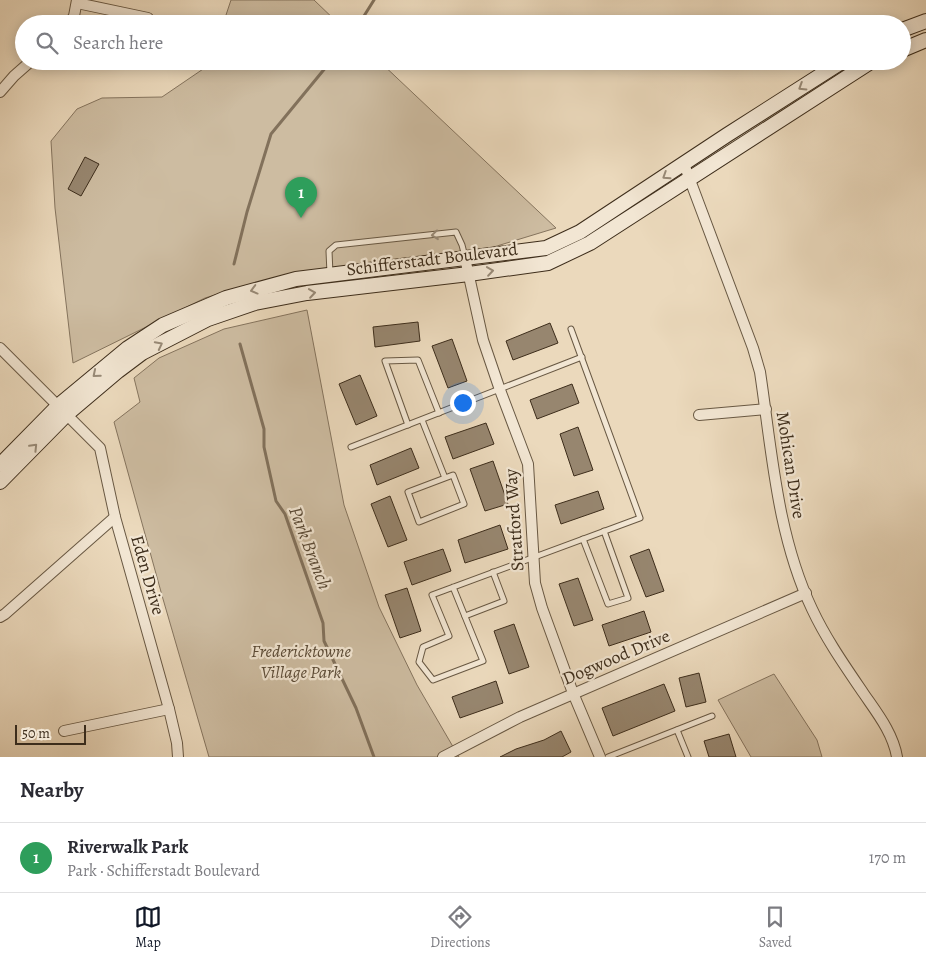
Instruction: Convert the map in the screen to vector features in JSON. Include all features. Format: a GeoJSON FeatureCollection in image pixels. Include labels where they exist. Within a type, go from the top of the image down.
{"type":"FeatureCollection","features":[{"type":"Feature","properties":{"kind":"main road"},"geometry":{"type":"LineString","coordinates":[[911,27],[926,21]]}},
{"type":"Feature","properties":{"kind":"main road"},"geometry":{"type":"LineString","coordinates":[[911,46],[926,40]]}},
{"type":"Feature","properties":{"kind":"main road","name":"Schifferstadt Boulevard"},"geometry":{"type":"LineString","coordinates":[[0,465],[128,348],[163,325],[226,298],[296,279],[546,248],[580,232],[830,70]]}},
{"type":"Feature","properties":{"kind":"main road","name":"Schifferstadt Boulevard"},"geometry":{"type":"LineString","coordinates":[[0,482],[62,410],[142,353],[208,319],[255,303],[307,293],[548,263],[590,243],[858,70]]}},
{"type":"Feature","properties":{"kind":"street"},"geometry":{"type":"LineString","coordinates":[[74,15],[77,1],[135,15]]}},
{"type":"Feature","properties":{"kind":"street"},"geometry":{"type":"LineString","coordinates":[[0,92],[21,70]]}},
{"type":"Feature","properties":{"kind":"street","name":"Mohican Drive"},"geometry":{"type":"LineString","coordinates":[[684,164],[753,348],[760,372],[774,475],[789,547],[819,622],[886,728],[895,745],[897,757]]}},
{"type":"Feature","properties":{"kind":"street","name":"Stratford Way"},"geometry":{"type":"LineString","coordinates":[[465,258],[483,340],[528,464],[535,583],[542,608],[573,693],[600,757]]}},
{"type":"Feature","properties":{"kind":"street","name":"Eden Drive"},"geometry":{"type":"LineString","coordinates":[[0,348],[100,448],[115,517],[169,709],[177,743],[178,757]]}},
{"type":"Feature","properties":{"kind":"street"},"geometry":{"type":"LineString","coordinates":[[699,415],[766,409]]}},
{"type":"Feature","properties":{"kind":"street"},"geometry":{"type":"LineString","coordinates":[[0,617],[115,517]]}},
{"type":"Feature","properties":{"kind":"street","name":"Dogwood Drive"},"geometry":{"type":"LineString","coordinates":[[442,757],[520,717],[573,693],[806,593]]}},
{"type":"Feature","properties":{"kind":"street"},"geometry":{"type":"LineString","coordinates":[[64,731],[169,709]]}},
{"type":"Feature","properties":{"kind":"lane"},"geometry":{"type":"LineString","coordinates":[[330,275],[329,252],[336,245],[456,232],[462,244],[465,258]]}},
{"type":"Feature","properties":{"kind":"lane"},"geometry":{"type":"LineString","coordinates":[[453,587],[483,661],[433,680],[419,662],[423,647],[449,636],[432,594],[640,518],[571,329]]}},
{"type":"Feature","properties":{"kind":"lane"},"geometry":{"type":"LineString","coordinates":[[351,447],[500,390],[582,356]]}},
{"type":"Feature","properties":{"kind":"lane"},"geometry":{"type":"LineString","coordinates":[[408,425],[385,361],[418,360],[439,414]]}},
{"type":"Feature","properties":{"kind":"lane"},"geometry":{"type":"LineString","coordinates":[[422,420],[444,478]]}},
{"type":"Feature","properties":{"kind":"lane"},"geometry":{"type":"LineString","coordinates":[[453,475],[464,504],[419,522],[408,492],[444,478],[453,475]]}},
{"type":"Feature","properties":{"kind":"lane"},"geometry":{"type":"LineString","coordinates":[[583,539],[608,604],[628,598],[604,531]]}},
{"type":"Feature","properties":{"kind":"lane"},"geometry":{"type":"LineString","coordinates":[[465,616],[504,601],[493,572]]}},
{"type":"Feature","properties":{"kind":"lane"},"geometry":{"type":"LineString","coordinates":[[608,757],[712,716]]}},
{"type":"Feature","properties":{"kind":"lane"},"geometry":{"type":"LineString","coordinates":[[677,730],[688,757]]}},
{"type":"Feature","properties":{"kind":"green space"},"geometry":{"type":"Polygon","coordinates":[[[231,0],[314,0],[330,15],[226,15],[231,0]]]}},
{"type":"Feature","properties":{"kind":"green space"},"geometry":{"type":"Polygon","coordinates":[[[202,70],[389,70],[556,228],[428,267],[292,290],[244,286],[205,298],[73,363],[55,208],[51,141],[77,109],[102,98],[162,97],[202,70]]]}},
{"type":"Feature","properties":{"kind":"green space","name":"Fredericktowne Village Park"},"geometry":{"type":"Polygon","coordinates":[[[307,310],[344,505],[379,607],[417,685],[459,757],[209,757],[114,422],[140,402],[134,378],[159,358],[224,329],[307,310]]]}},
{"type":"Feature","properties":{"kind":"green space"},"geometry":{"type":"Polygon","coordinates":[[[774,674],[817,740],[822,757],[751,757],[718,700],[774,674]]]}},
{"type":"Feature","properties":{"kind":"building"},"geometry":{"type":"Polygon","coordinates":[[[85,157],[99,164],[81,196],[68,189],[85,157]]]}},
{"type":"Feature","properties":{"kind":"building"},"geometry":{"type":"Polygon","coordinates":[[[418,322],[420,341],[375,347],[373,327],[418,322]]]}},
{"type":"Feature","properties":{"kind":"building"},"geometry":{"type":"Polygon","coordinates":[[[550,323],[558,343],[513,360],[506,341],[550,323]]]}},
{"type":"Feature","properties":{"kind":"building"},"geometry":{"type":"Polygon","coordinates":[[[452,339],[467,381],[448,388],[432,346],[452,339]]]}},
{"type":"Feature","properties":{"kind":"building"},"geometry":{"type":"Polygon","coordinates":[[[360,375],[377,416],[356,425],[339,384],[360,375]]]}},
{"type":"Feature","properties":{"kind":"building"},"geometry":{"type":"Polygon","coordinates":[[[572,384],[579,403],[537,419],[530,400],[572,384]]]}},
{"type":"Feature","properties":{"kind":"building"},"geometry":{"type":"Polygon","coordinates":[[[486,423],[494,444],[453,459],[445,437],[486,423]]]}},
{"type":"Feature","properties":{"kind":"building"},"geometry":{"type":"Polygon","coordinates":[[[578,427],[593,470],[574,476],[560,434],[578,427]]]}},
{"type":"Feature","properties":{"kind":"building"},"geometry":{"type":"Polygon","coordinates":[[[411,448],[419,468],[377,485],[370,465],[411,448]]]}},
{"type":"Feature","properties":{"kind":"building"},"geometry":{"type":"Polygon","coordinates":[[[493,461],[508,504],[485,511],[470,469],[493,461]]]}},
{"type":"Feature","properties":{"kind":"building"},"geometry":{"type":"Polygon","coordinates":[[[598,491],[604,509],[561,524],[555,505],[598,491]]]}},
{"type":"Feature","properties":{"kind":"building"},"geometry":{"type":"Polygon","coordinates":[[[390,496],[407,540],[388,547],[371,504],[390,496]]]}},
{"type":"Feature","properties":{"kind":"building"},"geometry":{"type":"Polygon","coordinates":[[[500,525],[508,549],[465,563],[458,540],[500,525]]]}},
{"type":"Feature","properties":{"kind":"building"},"geometry":{"type":"Polygon","coordinates":[[[443,549],[451,571],[412,585],[404,562],[443,549]]]}},
{"type":"Feature","properties":{"kind":"building"},"geometry":{"type":"Polygon","coordinates":[[[649,549],[664,591],[646,597],[630,556],[649,549]]]}},
{"type":"Feature","properties":{"kind":"building"},"geometry":{"type":"Polygon","coordinates":[[[578,578],[593,620],[574,626],[559,584],[578,578]]]}},
{"type":"Feature","properties":{"kind":"building"},"geometry":{"type":"Polygon","coordinates":[[[407,588],[421,631],[400,638],[385,595],[407,588]]]}},
{"type":"Feature","properties":{"kind":"building"},"geometry":{"type":"Polygon","coordinates":[[[644,611],[651,632],[609,646],[602,625],[644,611]]]}},
{"type":"Feature","properties":{"kind":"building"},"geometry":{"type":"Polygon","coordinates":[[[514,624],[529,667],[509,674],[494,631],[514,624]]]}},
{"type":"Feature","properties":{"kind":"building"},"geometry":{"type":"Polygon","coordinates":[[[699,673],[706,702],[686,707],[679,678],[699,673]]]}},
{"type":"Feature","properties":{"kind":"building"},"geometry":{"type":"Polygon","coordinates":[[[496,681],[503,703],[460,718],[452,697],[496,681]]]}},
{"type":"Feature","properties":{"kind":"building"},"geometry":{"type":"Polygon","coordinates":[[[664,684],[675,711],[613,736],[602,708],[664,684]]]}},
{"type":"Feature","properties":{"kind":"building"},"geometry":{"type":"Polygon","coordinates":[[[561,731],[571,752],[562,757],[500,757],[516,749],[544,740],[561,731]]]}},
{"type":"Feature","properties":{"kind":"building"},"geometry":{"type":"Polygon","coordinates":[[[729,734],[736,757],[709,757],[704,741],[729,734]]]}},
{"type":"Feature","properties":{"kind":"waterway","name":"Park Branch"},"geometry":{"type":"LineString","coordinates":[[365,15],[374,0]]}},
{"type":"Feature","properties":{"kind":"waterway","name":"Park Branch"},"geometry":{"type":"LineString","coordinates":[[234,264],[247,212],[271,134],[324,70]]}},
{"type":"Feature","properties":{"kind":"waterway","name":"Park Branch"},"geometry":{"type":"LineString","coordinates":[[240,344],[264,429],[264,447],[276,501],[285,514],[323,623],[324,641],[356,708],[374,757]]}},
{"type":"Feature","properties":{"kind":"place","name":"Riverwalk Park"},"geometry":{"type":"Point","coordinates":[301,218]}}]}
